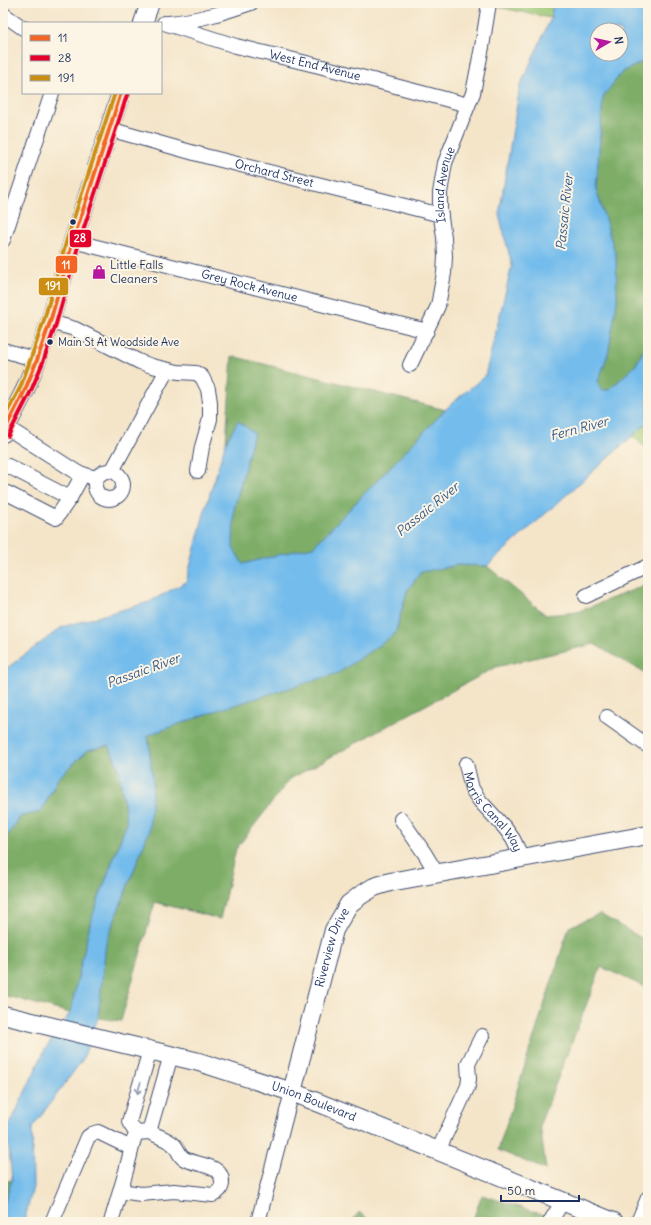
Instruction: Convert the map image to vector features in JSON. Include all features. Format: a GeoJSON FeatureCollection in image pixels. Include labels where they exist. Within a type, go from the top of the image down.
{"type":"FeatureCollection","features":[{"type":"Feature","properties":{"kind":"main road"},"geometry":{"type":"LineString","coordinates":[[4,430],[25,390],[37,360],[50,322],[73,241],[121,94]]}},
{"type":"Feature","properties":{"kind":"main road","name":"Riverview Drive"},"geometry":{"type":"LineString","coordinates":[[292,1092],[334,930],[349,904],[360,895],[374,887],[390,882],[648,835]]}},
{"type":"Feature","properties":{"kind":"main road","name":"Union Boulevard"},"geometry":{"type":"LineString","coordinates":[[3,1015],[199,1062],[292,1092],[614,1222]]}},
{"type":"Feature","properties":{"kind":"street"},"geometry":{"type":"LineString","coordinates":[[164,24],[222,13],[252,3]]}},
{"type":"Feature","properties":{"kind":"street","name":"Island Avenue"},"geometry":{"type":"LineString","coordinates":[[410,366],[438,306],[444,273],[444,237],[440,193],[445,163],[473,93],[489,3]]}},
{"type":"Feature","properties":{"kind":"street"},"geometry":{"type":"LineString","coordinates":[[3,14],[22,27]]}},
{"type":"Feature","properties":{"kind":"street","name":"West End Avenue"},"geometry":{"type":"LineString","coordinates":[[146,15],[160,22]]}},
{"type":"Feature","properties":{"kind":"street","name":"West End Avenue"},"geometry":{"type":"LineString","coordinates":[[164,24],[236,46],[468,105]]}},
{"type":"Feature","properties":{"kind":"street"},"geometry":{"type":"LineString","coordinates":[[4,237],[52,94]]}},
{"type":"Feature","properties":{"kind":"street","name":"Orchard Street"},"geometry":{"type":"LineString","coordinates":[[109,129],[205,156],[441,215]]}},
{"type":"Feature","properties":{"kind":"street","name":"Grey Rock Avenue"},"geometry":{"type":"LineString","coordinates":[[73,241],[427,331]]}},
{"type":"Feature","properties":{"kind":"street"},"geometry":{"type":"LineString","coordinates":[[50,322],[75,329],[140,362],[167,370],[196,373],[202,377],[208,389],[210,419],[202,447],[198,471]]}},
{"type":"Feature","properties":{"kind":"street"},"geometry":{"type":"LineString","coordinates":[[3,350],[37,360]]}},
{"type":"Feature","properties":{"kind":"street"},"geometry":{"type":"LineString","coordinates":[[112,471],[167,370]]}},
{"type":"Feature","properties":{"kind":"street"},"geometry":{"type":"LineString","coordinates":[[4,430],[78,472],[90,476]]}},
{"type":"Feature","properties":{"kind":"street"},"geometry":{"type":"LineString","coordinates":[[8,466],[70,498]]}},
{"type":"Feature","properties":{"kind":"street"},"geometry":{"type":"LineString","coordinates":[[3,494],[7,493],[56,518],[70,498],[90,476],[112,471],[120,476],[123,485],[120,494],[113,500],[103,499],[96,492],[90,476]]}},
{"type":"Feature","properties":{"kind":"street"},"geometry":{"type":"LineString","coordinates":[[586,596],[648,566]]}},
{"type":"Feature","properties":{"kind":"street"},"geometry":{"type":"LineString","coordinates":[[607,717],[648,746]]}},
{"type":"Feature","properties":{"kind":"street","name":"Morris Canal Way"},"geometry":{"type":"LineString","coordinates":[[466,764],[472,789],[480,801],[506,828],[522,858]]}},
{"type":"Feature","properties":{"kind":"street"},"geometry":{"type":"LineString","coordinates":[[401,819],[437,874]]}},
{"type":"Feature","properties":{"kind":"street"},"geometry":{"type":"LineString","coordinates":[[438,1151],[468,1086],[468,1064],[482,1036]]}},
{"type":"Feature","properties":{"kind":"street"},"geometry":{"type":"LineString","coordinates":[[120,1191],[141,1194],[174,1191],[212,1195],[221,1189],[221,1177],[212,1167],[183,1158],[174,1145],[142,1132],[130,1122],[150,1050]]}},
{"type":"Feature","properties":{"kind":"street"},"geometry":{"type":"LineString","coordinates":[[111,1222],[131,1148],[142,1132],[171,1055]]}},
{"type":"Feature","properties":{"kind":"street","name":"Riverview Drive"},"geometry":{"type":"LineString","coordinates":[[258,1222],[292,1092]]}},
{"type":"Feature","properties":{"kind":"street"},"geometry":{"type":"LineString","coordinates":[[52,1222],[88,1137],[98,1132],[131,1148]]}},
{"type":"Feature","properties":{"kind":"street"},"geometry":{"type":"LineString","coordinates":[[638,1222],[648,1198]]}},
{"type":"Feature","properties":{"kind":"street"},"geometry":{"type":"LineString","coordinates":[[550,1222],[564,1201]]}},
{"type":"Feature","properties":{"kind":"green space"},"geometry":{"type":"Polygon","coordinates":[[[494,3],[557,3],[552,9],[551,18],[493,6],[494,3]]]}},
{"type":"Feature","properties":{"kind":"green space"},"geometry":{"type":"Polygon","coordinates":[[[648,59],[648,341],[636,365],[609,390],[601,390],[598,381],[608,354],[617,301],[616,256],[596,189],[603,97],[622,72],[648,59]]]}},
{"type":"Feature","properties":{"kind":"green space"},"geometry":{"type":"Polygon","coordinates":[[[232,356],[446,410],[313,547],[243,564],[233,548],[234,509],[254,433],[238,421],[226,442],[232,356]]]}},
{"type":"Feature","properties":{"kind":"green space"},"geometry":{"type":"Polygon","coordinates":[[[648,422],[648,449],[632,436],[648,422]]]}},
{"type":"Feature","properties":{"kind":"green space"},"geometry":{"type":"Polygon","coordinates":[[[458,565],[487,566],[546,615],[577,612],[648,584],[648,675],[594,644],[496,667],[290,779],[236,849],[220,919],[155,902],[121,1021],[98,1018],[106,942],[149,831],[153,783],[148,735],[218,710],[395,634],[407,591],[421,572],[458,565]]]}},
{"type":"Feature","properties":{"kind":"green space"},"geometry":{"type":"Polygon","coordinates":[[[109,745],[118,767],[127,822],[91,920],[70,1013],[3,995],[3,842],[21,816],[41,812],[58,778],[88,750],[109,745]]]}},
{"type":"Feature","properties":{"kind":"green space"},"geometry":{"type":"Polygon","coordinates":[[[600,914],[648,942],[648,988],[601,967],[540,1124],[546,1170],[498,1150],[569,927],[600,914]]]}},
{"type":"Feature","properties":{"kind":"green space"},"geometry":{"type":"Polygon","coordinates":[[[12,1180],[3,1207],[3,1182],[12,1180]]]}},
{"type":"Feature","properties":{"kind":"green space"},"geometry":{"type":"Polygon","coordinates":[[[482,1195],[544,1215],[540,1222],[472,1222],[482,1195]]]}},
{"type":"Feature","properties":{"kind":"green space"},"geometry":{"type":"Polygon","coordinates":[[[359,1212],[372,1222],[351,1222],[359,1212]]]}},
{"type":"Feature","properties":{"kind":"water"},"geometry":{"type":"Polygon","coordinates":[[[557,3],[648,3],[648,59],[622,72],[603,97],[596,189],[616,256],[617,301],[608,354],[598,382],[601,390],[609,390],[636,365],[648,341],[648,422],[487,566],[458,565],[421,572],[407,591],[395,634],[338,673],[218,710],[148,735],[153,783],[149,831],[106,942],[98,1018],[83,1059],[32,1128],[33,1187],[24,1222],[3,1222],[3,1207],[12,1180],[7,1131],[45,1049],[70,1013],[91,920],[127,822],[118,767],[109,745],[88,750],[58,778],[41,812],[21,816],[3,842],[3,671],[62,627],[149,602],[186,582],[205,510],[226,442],[238,421],[254,433],[234,509],[233,548],[243,564],[313,547],[451,404],[485,376],[512,265],[499,215],[520,86],[551,18],[552,9],[557,3]]]}},
{"type":"Feature","properties":{"kind":"transit line","name":"191"},"geometry":{"type":"LineString","coordinates":[[3,420],[20,388],[31,358],[44,320],[67,239],[115,94]]}},
{"type":"Feature","properties":{"kind":"transit line","name":"11"},"geometry":{"type":"LineString","coordinates":[[3,433],[25,390],[37,360],[50,322],[73,241],[121,94]]}},
{"type":"Feature","properties":{"kind":"transit line","name":"28"},"geometry":{"type":"LineString","coordinates":[[8,436],[30,393],[43,362],[56,324],[79,243],[127,95]]}},
{"type":"Feature","properties":{"kind":"place","name":"Little Falls Cleaners"},"geometry":{"type":"Point","coordinates":[99,272]}},
{"type":"Feature","properties":{"kind":"place","name":"Main St At Woodside Ave"},"geometry":{"type":"Point","coordinates":[50,342]}},
{"type":"Feature","properties":{"kind":"water label","name":"Passaic River"},"geometry":{"type":"Point","coordinates":[564,212]}},
{"type":"Feature","properties":{"kind":"water label","name":"Fern River"},"geometry":{"type":"Point","coordinates":[579,428]}},
{"type":"Feature","properties":{"kind":"water label","name":"Passaic River"},"geometry":{"type":"Point","coordinates":[427,509]}},
{"type":"Feature","properties":{"kind":"water label","name":"Passaic River"},"geometry":{"type":"Point","coordinates":[143,670]}}]}
